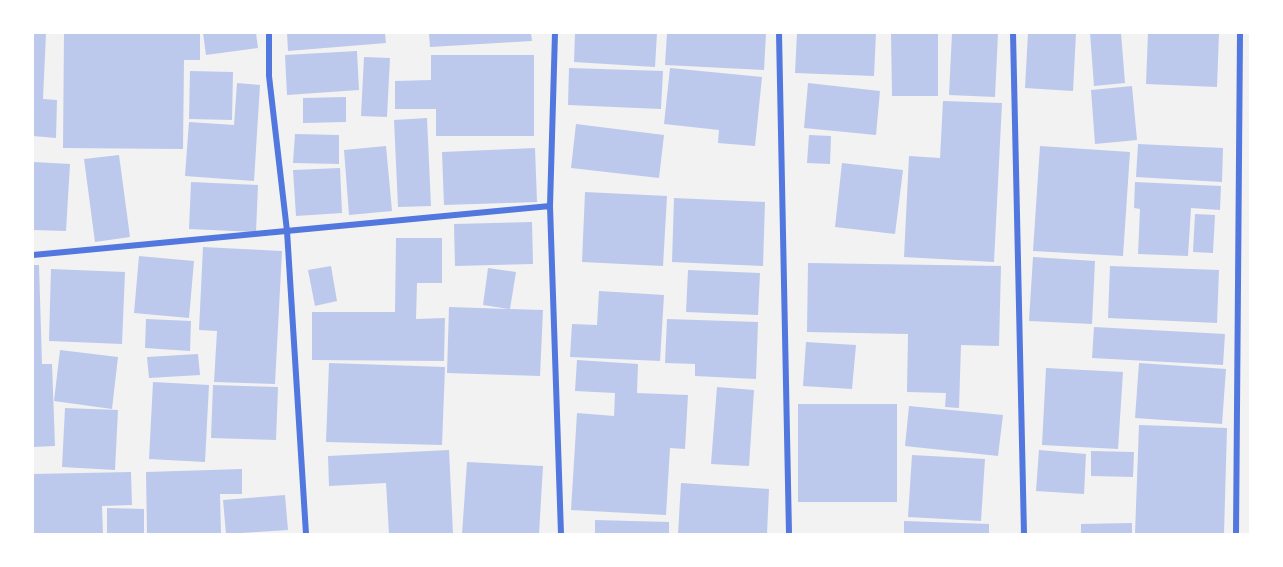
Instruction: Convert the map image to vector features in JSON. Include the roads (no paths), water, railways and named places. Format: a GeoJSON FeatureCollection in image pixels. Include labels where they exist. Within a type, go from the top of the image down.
{"type":"FeatureCollection","features":[{"type":"Feature","properties":{"kind":"street"},"geometry":{"type":"LineString","coordinates":[[269,33],[269,76],[287,231],[306,534]]}},
{"type":"Feature","properties":{"kind":"street"},"geometry":{"type":"LineString","coordinates":[[555,33],[550,206],[561,534]]}},
{"type":"Feature","properties":{"kind":"street"},"geometry":{"type":"LineString","coordinates":[[779,33],[789,534]]}},
{"type":"Feature","properties":{"kind":"street"},"geometry":{"type":"LineString","coordinates":[[1013,33],[1024,534]]}},
{"type":"Feature","properties":{"kind":"street"},"geometry":{"type":"LineString","coordinates":[[1236,534],[1240,33]]}},
{"type":"Feature","properties":{"kind":"street"},"geometry":{"type":"LineString","coordinates":[[33,255],[550,206]]}}]}
